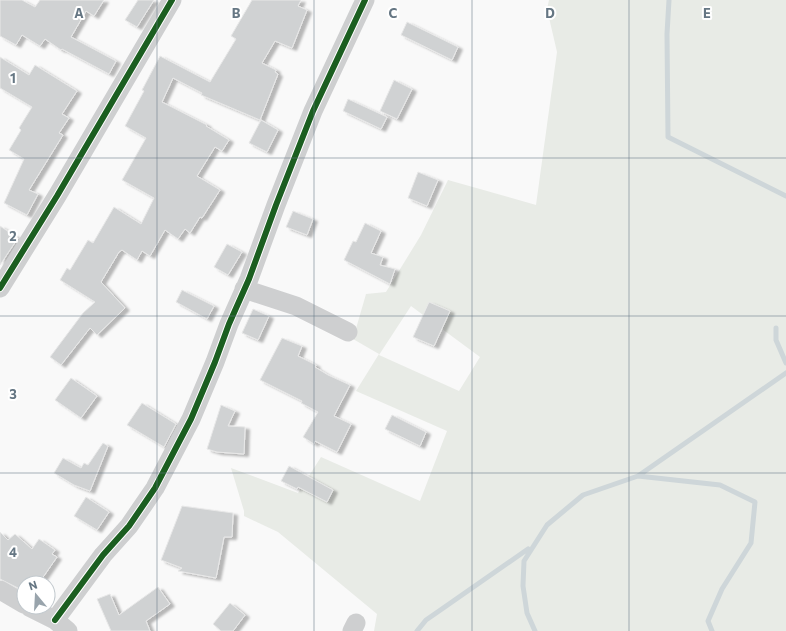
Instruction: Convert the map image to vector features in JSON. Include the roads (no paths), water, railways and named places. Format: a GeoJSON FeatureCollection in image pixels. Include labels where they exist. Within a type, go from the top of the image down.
{"type":"FeatureCollection","features":[{"type":"Feature","properties":{"kind":"street"},"geometry":{"type":"LineString","coordinates":[[0,288],[66,182],[172,0]]}},
{"type":"Feature","properties":{"kind":"street"},"geometry":{"type":"LineString","coordinates":[[43,615],[61,625],[103,555],[129,526],[155,488],[191,419],[244,289],[313,111],[365,0]]}},
{"type":"Feature","properties":{"kind":"street"},"geometry":{"type":"LineString","coordinates":[[244,289],[303,309],[348,332]]}},
{"type":"Feature","properties":{"kind":"street"},"geometry":{"type":"LineString","coordinates":[[0,590],[16,599]]}},
{"type":"Feature","properties":{"kind":"waterway"},"geometry":{"type":"LineString","coordinates":[[669,0],[667,34],[668,137],[786,196]]}},
{"type":"Feature","properties":{"kind":"waterway"},"geometry":{"type":"LineString","coordinates":[[776,328],[776,340],[786,363]]}},
{"type":"Feature","properties":{"kind":"waterway"},"geometry":{"type":"LineString","coordinates":[[638,476],[786,373]]}},
{"type":"Feature","properties":{"kind":"waterway"},"geometry":{"type":"LineString","coordinates":[[535,631],[527,613],[523,586],[524,561],[547,525],[583,495],[638,476],[720,485],[755,502],[751,543],[722,589],[708,621],[712,631]]}},
{"type":"Feature","properties":{"kind":"waterway"},"geometry":{"type":"LineString","coordinates":[[417,631],[426,620],[528,549]]}}]}
